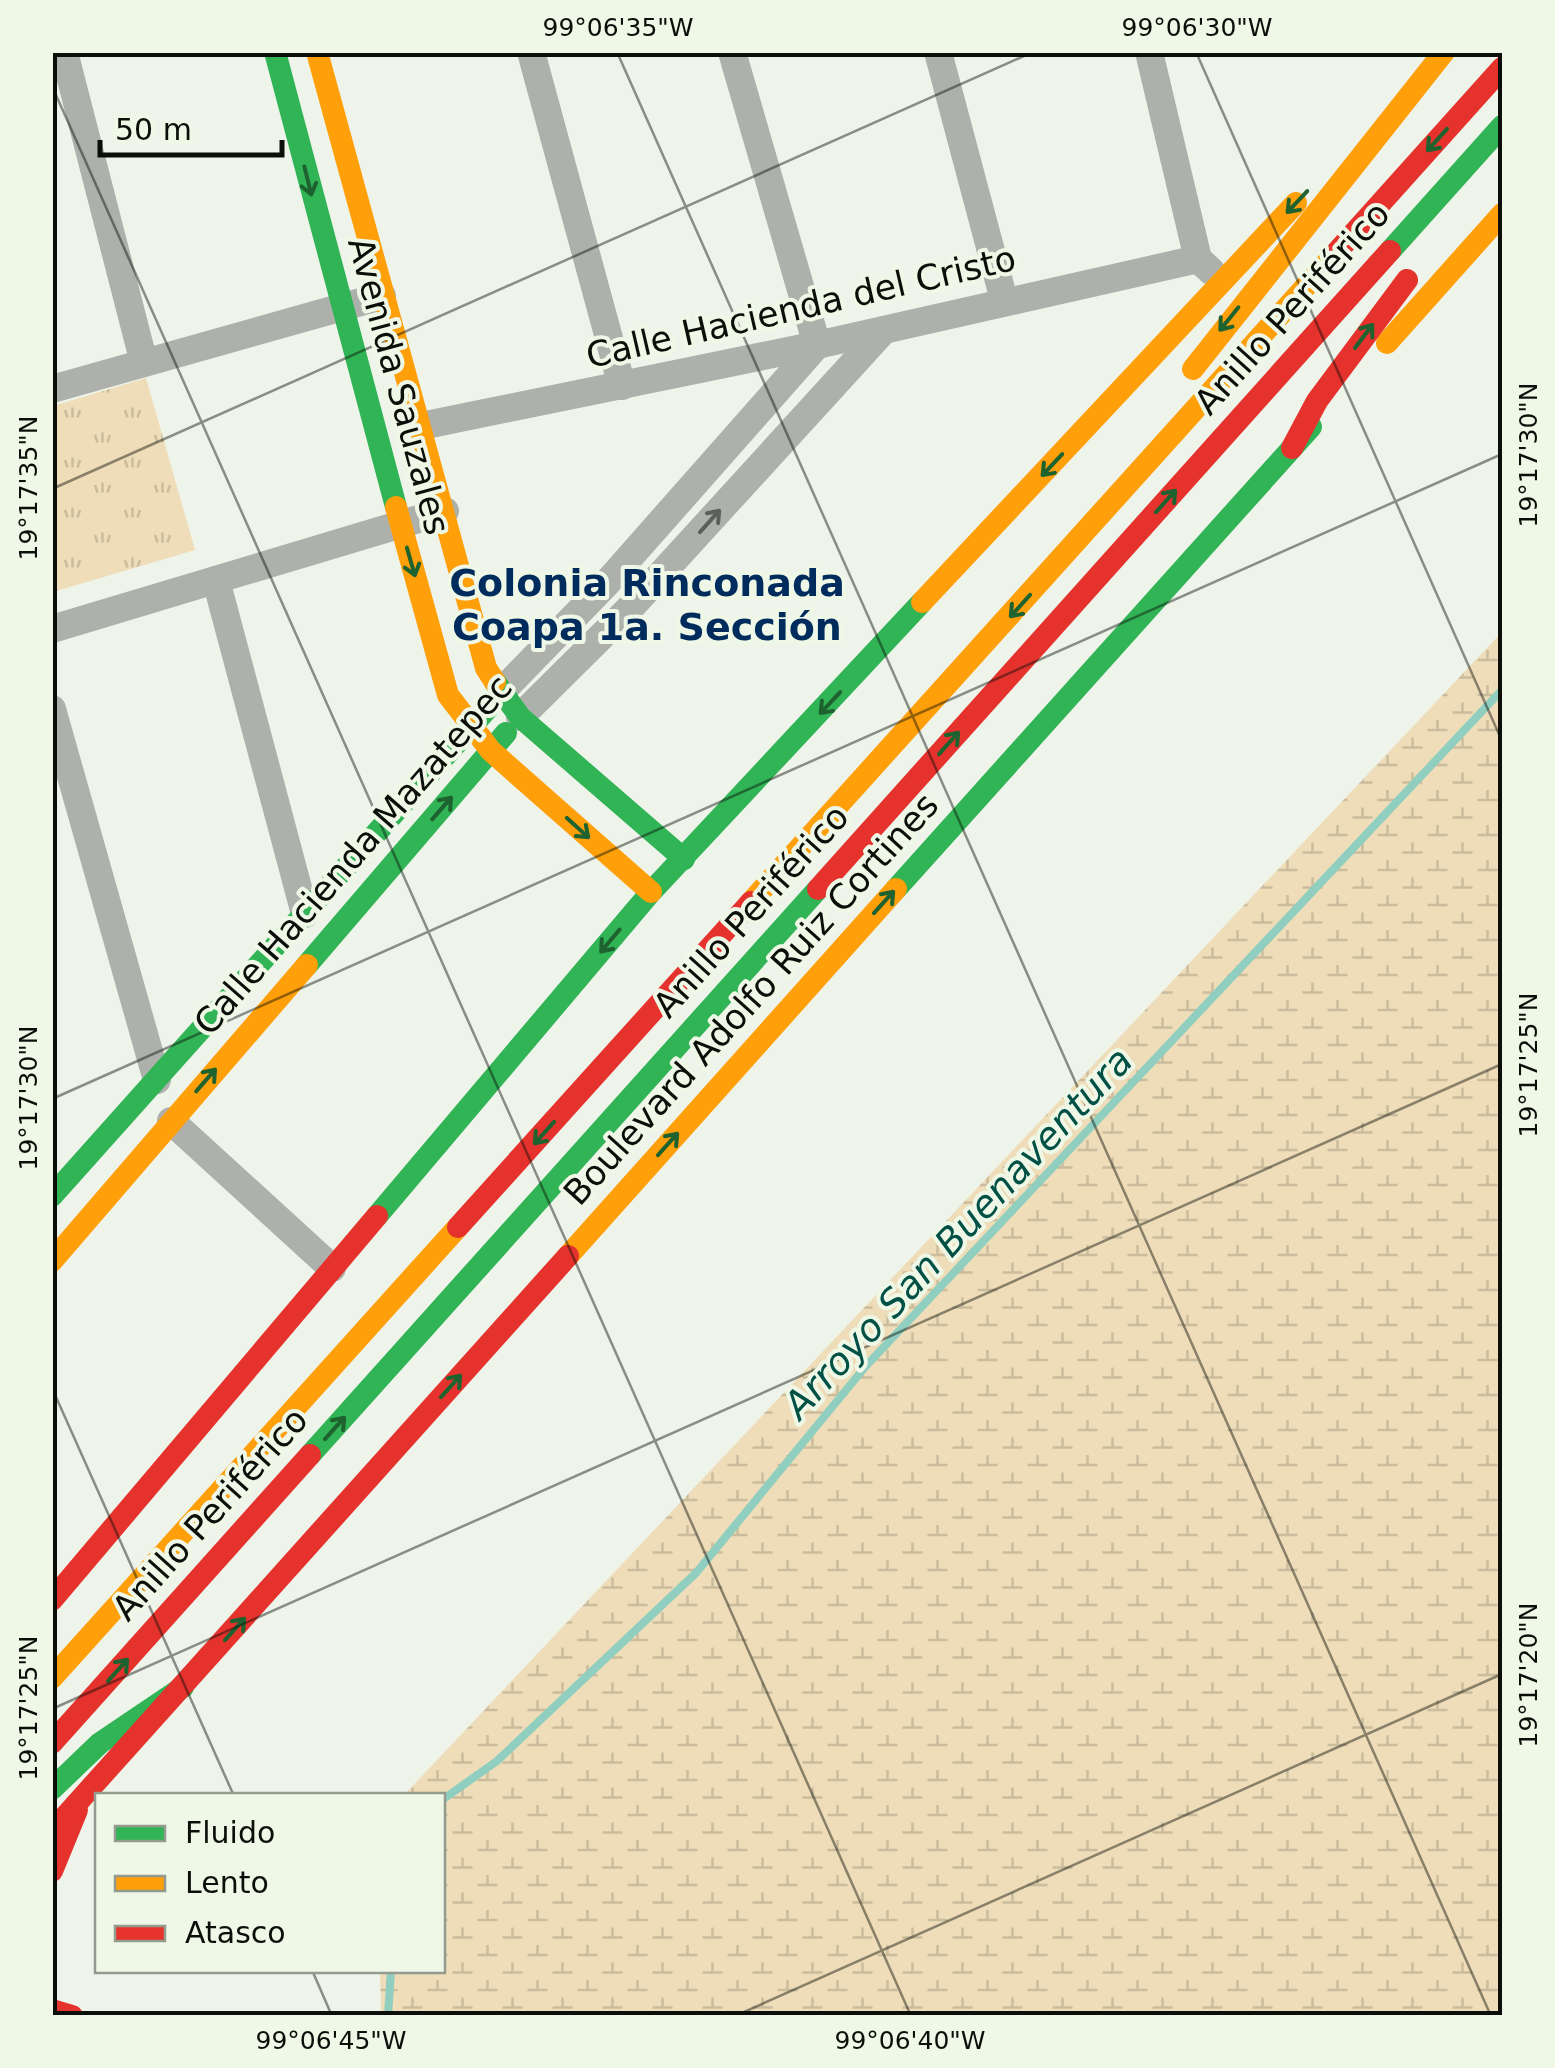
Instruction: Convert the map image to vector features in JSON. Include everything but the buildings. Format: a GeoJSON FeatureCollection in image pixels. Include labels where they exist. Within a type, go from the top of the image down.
{"type":"FeatureCollection","features":[{"type":"Feature","properties":{"kind":"main road","name":"Avenida Sauzales"},"geometry":{"type":"LineString","coordinates":[[276,52],[340,308],[448,695],[491,751],[651,892]]}},
{"type":"Feature","properties":{"kind":"main road","name":"Avenida Sauzales"},"geometry":{"type":"LineString","coordinates":[[317,52],[486,668],[520,717],[684,859]]}},
{"type":"Feature","properties":{"kind":"main road"},"geometry":{"type":"LineString","coordinates":[[52,1600],[651,892],[1224,282],[1434,52]]}},
{"type":"Feature","properties":{"kind":"main road"},"geometry":{"type":"LineString","coordinates":[[1085,533],[1218,332],[1444,52]]}},
{"type":"Feature","properties":{"kind":"main road","name":"Anillo Periférico"},"geometry":{"type":"LineString","coordinates":[[54,1676],[1502,68]]}},
{"type":"Feature","properties":{"kind":"main road","name":"Anillo Periférico"},"geometry":{"type":"LineString","coordinates":[[52,1742],[1502,126]]}},
{"type":"Feature","properties":{"kind":"main road"},"geometry":{"type":"LineString","coordinates":[[1454,218],[1464,193],[1467,166]]}},
{"type":"Feature","properties":{"kind":"main road","name":"Boulevard Adolfo Ruiz Cortines"},"geometry":{"type":"LineString","coordinates":[[52,1832],[1502,214]]}},
{"type":"Feature","properties":{"kind":"main road"},"geometry":{"type":"LineString","coordinates":[[1292,448],[1335,375],[1420,262]]}},
{"type":"Feature","properties":{"kind":"main road"},"geometry":{"type":"LineString","coordinates":[[432,638],[475,627]]}},
{"type":"Feature","properties":{"kind":"main road","name":"Calle Hacienda Mazatepec"},"geometry":{"type":"LineString","coordinates":[[52,1196],[501,692]]}},
{"type":"Feature","properties":{"kind":"main road","name":"Calle Hacienda Mazatepec"},"geometry":{"type":"LineString","coordinates":[[52,1261],[520,717]]}},
{"type":"Feature","properties":{"kind":"main road"},"geometry":{"type":"LineString","coordinates":[[384,825],[408,847]]}},
{"type":"Feature","properties":{"kind":"main road"},"geometry":{"type":"LineString","coordinates":[[96,1146],[127,1171]]}},
{"type":"Feature","properties":{"kind":"main road"},"geometry":{"type":"LineString","coordinates":[[52,1789],[100,1743],[183,1687]]}},
{"type":"Feature","properties":{"kind":"main road"},"geometry":{"type":"LineString","coordinates":[[52,1871],[80,1804]]}},
{"type":"Feature","properties":{"kind":"main road"},"geometry":{"type":"LineString","coordinates":[[52,2010],[72,2016]]}},
{"type":"Feature","properties":{"kind":"street"},"geometry":{"type":"LineString","coordinates":[[64,52],[144,363]]}},
{"type":"Feature","properties":{"kind":"street"},"geometry":{"type":"LineString","coordinates":[[531,52],[619,374]]}},
{"type":"Feature","properties":{"kind":"street"},"geometry":{"type":"LineString","coordinates":[[732,52],[817,345]]}},
{"type":"Feature","properties":{"kind":"street"},"geometry":{"type":"LineString","coordinates":[[938,52],[1004,300]]}},
{"type":"Feature","properties":{"kind":"street"},"geometry":{"type":"LineString","coordinates":[[1149,52],[1198,259],[1224,282]]}},
{"type":"Feature","properties":{"kind":"street","name":"Calle Hacienda del Cristo"},"geometry":{"type":"LineString","coordinates":[[421,426],[619,374],[817,345],[1198,259]]}},
{"type":"Feature","properties":{"kind":"street"},"geometry":{"type":"LineString","coordinates":[[52,389],[382,296]]}},
{"type":"Feature","properties":{"kind":"street","name":"Calle Hacienda Mazatepec"},"geometry":{"type":"LineString","coordinates":[[520,717],[632,606],[884,330]]}},
{"type":"Feature","properties":{"kind":"street","name":"Calle Hacienda Mazatepec"},"geometry":{"type":"LineString","coordinates":[[501,692],[606,584],[817,345]]}},
{"type":"Feature","properties":{"kind":"street"},"geometry":{"type":"LineString","coordinates":[[52,629],[444,510]]}},
{"type":"Feature","properties":{"kind":"street"},"geometry":{"type":"LineString","coordinates":[[216,580],[305,914]]}},
{"type":"Feature","properties":{"kind":"street"},"geometry":{"type":"LineString","coordinates":[[606,584],[632,606]]}},
{"type":"Feature","properties":{"kind":"street"},"geometry":{"type":"LineString","coordinates":[[52,709],[157,1080]]}},
{"type":"Feature","properties":{"kind":"street"},"geometry":{"type":"LineString","coordinates":[[171,1121],[332,1268]]}},
{"type":"Feature","properties":{"kind":"green space"},"geometry":{"type":"Polygon","coordinates":[[[146,378],[195,550],[53,592],[53,406],[146,378]]]}},
{"type":"Feature","properties":{"kind":"green space"},"geometry":{"type":"Polygon","coordinates":[[[1502,632],[1502,2015],[381,2015],[380,1973],[445,1973],[445,1793],[406,1793],[1502,632]]]}},
{"type":"Feature","properties":{"kind":"waterway","name":"Arroyo San Buenaventura"},"geometry":{"type":"LineString","coordinates":[[445,1798],[497,1761],[696,1573],[865,1367],[1502,690]]}},
{"type":"Feature","properties":{"kind":"waterway","name":"Arroyo San Buenaventura"},"geometry":{"type":"LineString","coordinates":[[388,2016],[391,1973]]}},
{"type":"Feature","properties":{"kind":"traffic: fast"},"geometry":{"type":"LineString","coordinates":[[275,52],[396,507]]}},
{"type":"Feature","properties":{"kind":"traffic: fast"},"geometry":{"type":"LineString","coordinates":[[1390,251],[1502,126]]}},
{"type":"Feature","properties":{"kind":"traffic: fast"},"geometry":{"type":"LineString","coordinates":[[896,889],[1311,427]]}},
{"type":"Feature","properties":{"kind":"traffic: fast"},"geometry":{"type":"LineString","coordinates":[[377,1216],[651,892],[922,602]]}},
{"type":"Feature","properties":{"kind":"traffic: fast"},"geometry":{"type":"LineString","coordinates":[[495,682],[520,717],[684,859]]}},
{"type":"Feature","properties":{"kind":"traffic: fast"},"geometry":{"type":"LineString","coordinates":[[52,1196],[489,707]]}},
{"type":"Feature","properties":{"kind":"traffic: fast"},"geometry":{"type":"LineString","coordinates":[[307,965],[506,733]]}},
{"type":"Feature","properties":{"kind":"traffic: fast"},"geometry":{"type":"LineString","coordinates":[[310,1455],[818,889]]}},
{"type":"Feature","properties":{"kind":"traffic: fast"},"geometry":{"type":"LineString","coordinates":[[52,1789],[100,1743],[183,1687]]}},
{"type":"Feature","properties":{"kind":"traffic: slow"},"geometry":{"type":"LineString","coordinates":[[317,52],[486,668],[495,682]]}},
{"type":"Feature","properties":{"kind":"traffic: slow"},"geometry":{"type":"LineString","coordinates":[[1193,369],[1444,52]]}},
{"type":"Feature","properties":{"kind":"traffic: slow"},"geometry":{"type":"LineString","coordinates":[[922,602],[1296,203]]}},
{"type":"Feature","properties":{"kind":"traffic: slow"},"geometry":{"type":"LineString","coordinates":[[1387,343],[1502,214]]}},
{"type":"Feature","properties":{"kind":"traffic: slow"},"geometry":{"type":"LineString","coordinates":[[751,902],[1335,254]]}},
{"type":"Feature","properties":{"kind":"traffic: slow"},"geometry":{"type":"LineString","coordinates":[[396,507],[448,695],[491,751],[651,892]]}},
{"type":"Feature","properties":{"kind":"traffic: slow"},"geometry":{"type":"LineString","coordinates":[[568,1256],[896,889]]}},
{"type":"Feature","properties":{"kind":"traffic: slow"},"geometry":{"type":"LineString","coordinates":[[52,1261],[307,965]]}},
{"type":"Feature","properties":{"kind":"traffic: slow"},"geometry":{"type":"LineString","coordinates":[[52,1678],[458,1227]]}},
{"type":"Feature","properties":{"kind":"traffic: jam"},"geometry":{"type":"LineString","coordinates":[[1335,254],[1502,68]]}},
{"type":"Feature","properties":{"kind":"traffic: jam"},"geometry":{"type":"LineString","coordinates":[[818,889],[1390,251]]}},
{"type":"Feature","properties":{"kind":"traffic: jam"},"geometry":{"type":"LineString","coordinates":[[1292,448],[1317,401],[1407,280]]}},
{"type":"Feature","properties":{"kind":"traffic: jam"},"geometry":{"type":"LineString","coordinates":[[458,1227],[751,902]]}},
{"type":"Feature","properties":{"kind":"traffic: jam"},"geometry":{"type":"LineString","coordinates":[[52,1600],[377,1216]]}},
{"type":"Feature","properties":{"kind":"traffic: jam"},"geometry":{"type":"LineString","coordinates":[[52,1831],[568,1256]]}},
{"type":"Feature","properties":{"kind":"traffic: jam"},"geometry":{"type":"LineString","coordinates":[[52,1743],[310,1455]]}},
{"type":"Feature","properties":{"kind":"traffic: jam"},"geometry":{"type":"LineString","coordinates":[[52,1871],[77,1810]]}},
{"type":"Feature","properties":{"kind":"traffic: jam"},"geometry":{"type":"LineString","coordinates":[[52,2010],[72,2016]]}},
{"type":"Feature","properties":{"kind":"district","name":"Colonia Rinconada Coapa 1a. Sección"},"geometry":{"type":"Point","coordinates":[647,604]}}]}
